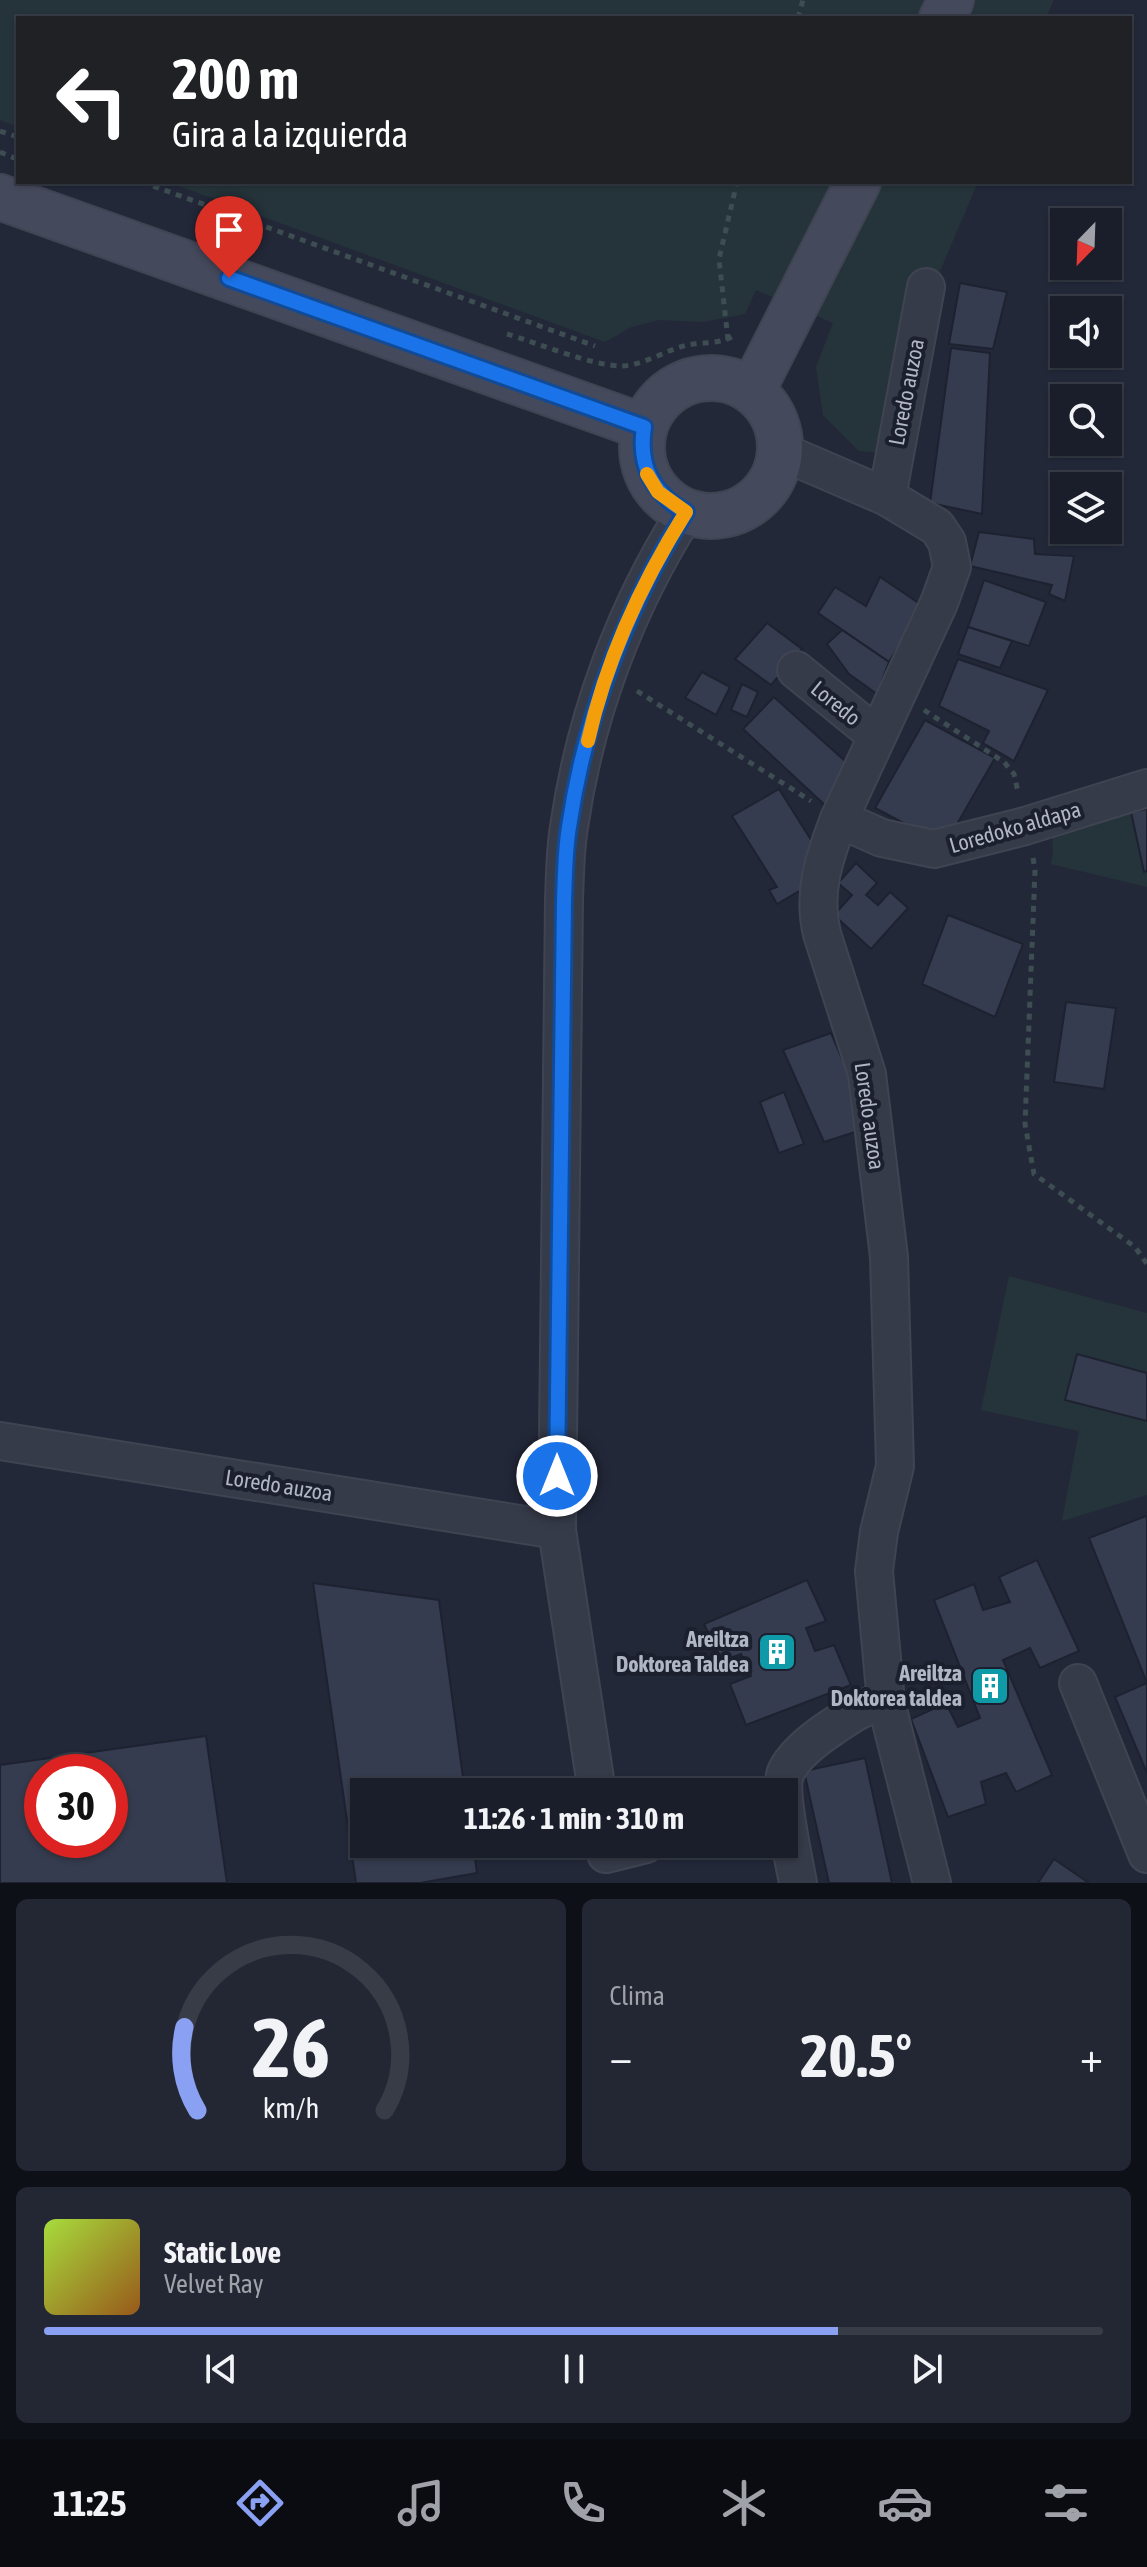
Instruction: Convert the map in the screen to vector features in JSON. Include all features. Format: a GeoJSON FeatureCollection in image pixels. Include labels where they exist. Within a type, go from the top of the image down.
{"type":"FeatureCollection","features":[{"type":"Feature","properties":{"kind":"street"},"geometry":{"type":"LineString","coordinates":[[752,391],[857,184]]}},
{"type":"Feature","properties":{"kind":"street"},"geometry":{"type":"LineString","coordinates":[[0,197],[644,427]]}},
{"type":"Feature","properties":{"kind":"street","name":"Loredo auzoa"},"geometry":{"type":"LineString","coordinates":[[887,497],[926,287]]}},
{"type":"Feature","properties":{"kind":"street"},"geometry":{"type":"LineString","coordinates":[[710,378],[732,381],[752,391],[773,417],[779,433],[780,451],[775,472],[765,491],[749,505],[729,514],[707,516],[686,512],[658,492],[648,478],[641,444],[653,407],[669,392],[688,381],[710,378]]}},
{"type":"Feature","properties":{"kind":"street","name":"Loredo auzoa"},"geometry":{"type":"LineString","coordinates":[[780,451],[887,497],[937,527],[947,542],[952,567],[939,603],[839,819],[825,855],[817,914],[867,1074],[889,1257],[895,1466],[879,1532],[874,1571],[886,1702],[932,1883]]}},
{"type":"Feature","properties":{"kind":"street"},"geometry":{"type":"LineString","coordinates":[[595,1778],[557,1530],[564,900],[569,827],[607,670],[650,573],[686,512]]}},
{"type":"Feature","properties":{"kind":"street","name":"Loredo"},"geometry":{"type":"LineString","coordinates":[[796,670],[876,735]]}},
{"type":"Feature","properties":{"kind":"street","name":"Loredoko aldapa"},"geometry":{"type":"LineString","coordinates":[[839,819],[882,838],[934,849],[1025,826],[1147,788]]}},
{"type":"Feature","properties":{"kind":"street","name":"Loredo auzoa"},"geometry":{"type":"LineString","coordinates":[[0,1441],[557,1530]]}},
{"type":"Feature","properties":{"kind":"street"},"geometry":{"type":"LineString","coordinates":[[1078,1683],[1147,1854]]}},
{"type":"Feature","properties":{"kind":"street"},"geometry":{"type":"LineString","coordinates":[[777,1778],[825,1732],[865,1705],[886,1702]]}},
{"type":"Feature","properties":{"kind":"street"},"geometry":{"type":"LineString","coordinates":[[794,1858],[798,1883]]}},
{"type":"Feature","properties":{"kind":"path"},"geometry":{"type":"LineString","coordinates":[[148,184],[595,346]]}},
{"type":"Feature","properties":{"kind":"path"},"geometry":{"type":"LineString","coordinates":[[728,341],[719,259],[737,184]]}},
{"type":"Feature","properties":{"kind":"path"},"geometry":{"type":"LineString","coordinates":[[496,330],[587,359],[621,366],[683,346],[728,341],[741,331]]}},
{"type":"Feature","properties":{"kind":"path"},"geometry":{"type":"LineString","coordinates":[[607,670],[839,819]]}},
{"type":"Feature","properties":{"kind":"path"},"geometry":{"type":"LineString","coordinates":[[895,694],[964,734],[1004,762],[1014,774],[1035,870],[1025,1124],[1034,1174],[1135,1247],[1147,1264]]}},
{"type":"Feature","properties":{"kind":"shaded area"},"geometry":{"type":"Polygon","coordinates":[[[0,0],[1054,0],[1047,16],[16,16],[16,126],[0,120],[0,0]]]}},
{"type":"Feature","properties":{"kind":"shaded area"},"geometry":{"type":"Polygon","coordinates":[[[173,184],[977,184],[937,278],[884,453],[859,451],[823,415],[816,367],[833,323],[756,290],[745,314],[703,322],[659,320],[631,327],[605,342],[173,184]]]}},
{"type":"Feature","properties":{"kind":"shaded area"},"geometry":{"type":"Polygon","coordinates":[[[1147,803],[1147,887],[1051,864],[1052,831],[1147,803]]]}},
{"type":"Feature","properties":{"kind":"shaded area"},"geometry":{"type":"Polygon","coordinates":[[[1009,1276],[1147,1313],[1147,1495],[1062,1521],[1079,1431],[981,1410],[1009,1276]]]}},
{"type":"Feature","properties":{"kind":"building"},"geometry":{"type":"Polygon","coordinates":[[[960,283],[1007,292],[993,349],[949,344],[960,283]]]}},
{"type":"Feature","properties":{"kind":"building"},"geometry":{"type":"Polygon","coordinates":[[[951,348],[990,353],[982,514],[930,503],[951,348]]]}},
{"type":"Feature","properties":{"kind":"building"},"geometry":{"type":"Polygon","coordinates":[[[979,532],[1034,539],[1035,554],[1074,556],[1065,601],[1049,594],[1052,585],[970,566],[979,532]]]}},
{"type":"Feature","properties":{"kind":"building"},"geometry":{"type":"Polygon","coordinates":[[[880,577],[923,606],[889,662],[818,613],[835,587],[866,606],[880,577]]]}},
{"type":"Feature","properties":{"kind":"building"},"geometry":{"type":"Polygon","coordinates":[[[984,580],[1046,602],[1029,646],[968,627],[984,580]]]}},
{"type":"Feature","properties":{"kind":"building"},"geometry":{"type":"Polygon","coordinates":[[[767,623],[802,649],[771,685],[735,659],[767,623]]]}},
{"type":"Feature","properties":{"kind":"building"},"geometry":{"type":"Polygon","coordinates":[[[968,627],[1012,641],[1000,668],[958,654],[968,627]]]}},
{"type":"Feature","properties":{"kind":"building"},"geometry":{"type":"Polygon","coordinates":[[[842,630],[889,662],[877,694],[849,674],[827,644],[842,630]]]}},
{"type":"Feature","properties":{"kind":"building"},"geometry":{"type":"Polygon","coordinates":[[[958,659],[1048,690],[1014,761],[983,743],[989,731],[939,706],[958,659]]]}},
{"type":"Feature","properties":{"kind":"building"},"geometry":{"type":"Polygon","coordinates":[[[702,672],[730,687],[716,715],[685,698],[702,672]]]}},
{"type":"Feature","properties":{"kind":"building"},"geometry":{"type":"Polygon","coordinates":[[[742,684],[758,692],[747,717],[731,710],[742,684]]]}},
{"type":"Feature","properties":{"kind":"building"},"geometry":{"type":"Polygon","coordinates":[[[774,697],[856,771],[827,807],[743,729],[774,697]]]}},
{"type":"Feature","properties":{"kind":"building"},"geometry":{"type":"Polygon","coordinates":[[[925,720],[995,758],[945,845],[875,808],[925,720]]]}},
{"type":"Feature","properties":{"kind":"building"},"geometry":{"type":"Polygon","coordinates":[[[779,789],[823,859],[813,883],[777,904],[769,890],[777,887],[732,816],[779,789]]]}},
{"type":"Feature","properties":{"kind":"building"},"geometry":{"type":"Polygon","coordinates":[[[1147,809],[1147,871],[1144,872],[1131,812],[1147,809]]]}},
{"type":"Feature","properties":{"kind":"building"},"geometry":{"type":"Polygon","coordinates":[[[856,863],[877,883],[866,895],[878,905],[890,892],[908,908],[871,949],[834,915],[852,895],[838,883],[856,863]]]}},
{"type":"Feature","properties":{"kind":"building"},"geometry":{"type":"Polygon","coordinates":[[[948,915],[1023,944],[995,1017],[922,984],[948,915]]]}},
{"type":"Feature","properties":{"kind":"building"},"geometry":{"type":"Polygon","coordinates":[[[1066,1002],[1116,1008],[1104,1089],[1054,1082],[1066,1002]]]}},
{"type":"Feature","properties":{"kind":"building"},"geometry":{"type":"Polygon","coordinates":[[[831,1033],[862,1105],[855,1132],[824,1142],[783,1050],[831,1033]]]}},
{"type":"Feature","properties":{"kind":"building"},"geometry":{"type":"Polygon","coordinates":[[[784,1092],[804,1144],[779,1153],[760,1102],[784,1092]]]}},
{"type":"Feature","properties":{"kind":"building"},"geometry":{"type":"Polygon","coordinates":[[[1077,1354],[1147,1373],[1147,1421],[1065,1400],[1077,1354]]]}},
{"type":"Feature","properties":{"kind":"building"},"geometry":{"type":"Polygon","coordinates":[[[1147,1517],[1147,1683],[1089,1538],[1147,1517]]]}},
{"type":"Feature","properties":{"kind":"building","name":"Areiltza Doktorea taldea"},"geometry":{"type":"Polygon","coordinates":[[[1037,1560],[1079,1651],[1040,1668],[1030,1648],[1003,1660],[1052,1775],[1016,1792],[1006,1773],[981,1782],[986,1804],[948,1817],[911,1719],[946,1703],[958,1727],[980,1718],[934,1600],[974,1584],[983,1610],[1010,1602],[999,1577],[1037,1560]]]}},
{"type":"Feature","properties":{"kind":"building","name":"Areiltza Doktorea Taldea"},"geometry":{"type":"Polygon","coordinates":[[[807,1580],[826,1621],[806,1628],[815,1651],[834,1645],[851,1685],[746,1725],[730,1684],[751,1676],[741,1654],[722,1661],[704,1624],[807,1580]]]}},
{"type":"Feature","properties":{"kind":"building"},"geometry":{"type":"Polygon","coordinates":[[[313,1583],[439,1600],[463,1778],[350,1778],[350,1841],[313,1583]]]}},
{"type":"Feature","properties":{"kind":"building"},"geometry":{"type":"Polygon","coordinates":[[[1147,1683],[1147,1773],[1115,1697],[1147,1683]]]}},
{"type":"Feature","properties":{"kind":"building"},"geometry":{"type":"Polygon","coordinates":[[[206,1736],[227,1883],[0,1883],[0,1765],[24,1762],[24,1858],[128,1858],[128,1754],[78,1754],[206,1736]]]}},
{"type":"Feature","properties":{"kind":"building","name":"Areiltza Doktorea Taldea"},"geometry":{"type":"Polygon","coordinates":[[[865,1758],[892,1883],[829,1883],[804,1771],[865,1758]]]}},
{"type":"Feature","properties":{"kind":"building"},"geometry":{"type":"Polygon","coordinates":[[[352,1858],[475,1858],[477,1873],[420,1883],[356,1883],[352,1858]]]}},
{"type":"Feature","properties":{"kind":"building"},"geometry":{"type":"Polygon","coordinates":[[[1054,1859],[1089,1883],[1038,1883],[1054,1859]]]}},
{"type":"Feature","properties":{"kind":"slow traffic"},"geometry":{"type":"LineString","coordinates":[[588,741],[607,670],[650,573],[686,512],[658,492],[647,474]]}},
{"type":"Feature","properties":{"kind":"place","name":"Areiltza Doktorea Taldea"},"geometry":{"type":"Point","coordinates":[777,1652]}},
{"type":"Feature","properties":{"kind":"place","name":"Areiltza Doktorea taldea"},"geometry":{"type":"Point","coordinates":[990,1686]}},
{"type":"Feature","properties":{"kind":"route"},"geometry":{"type":"LineString","coordinates":[[229,278],[644,427],[641,444],[648,478],[658,492],[686,512],[650,573],[607,670],[569,827],[564,900],[557,1476]]}}]}
